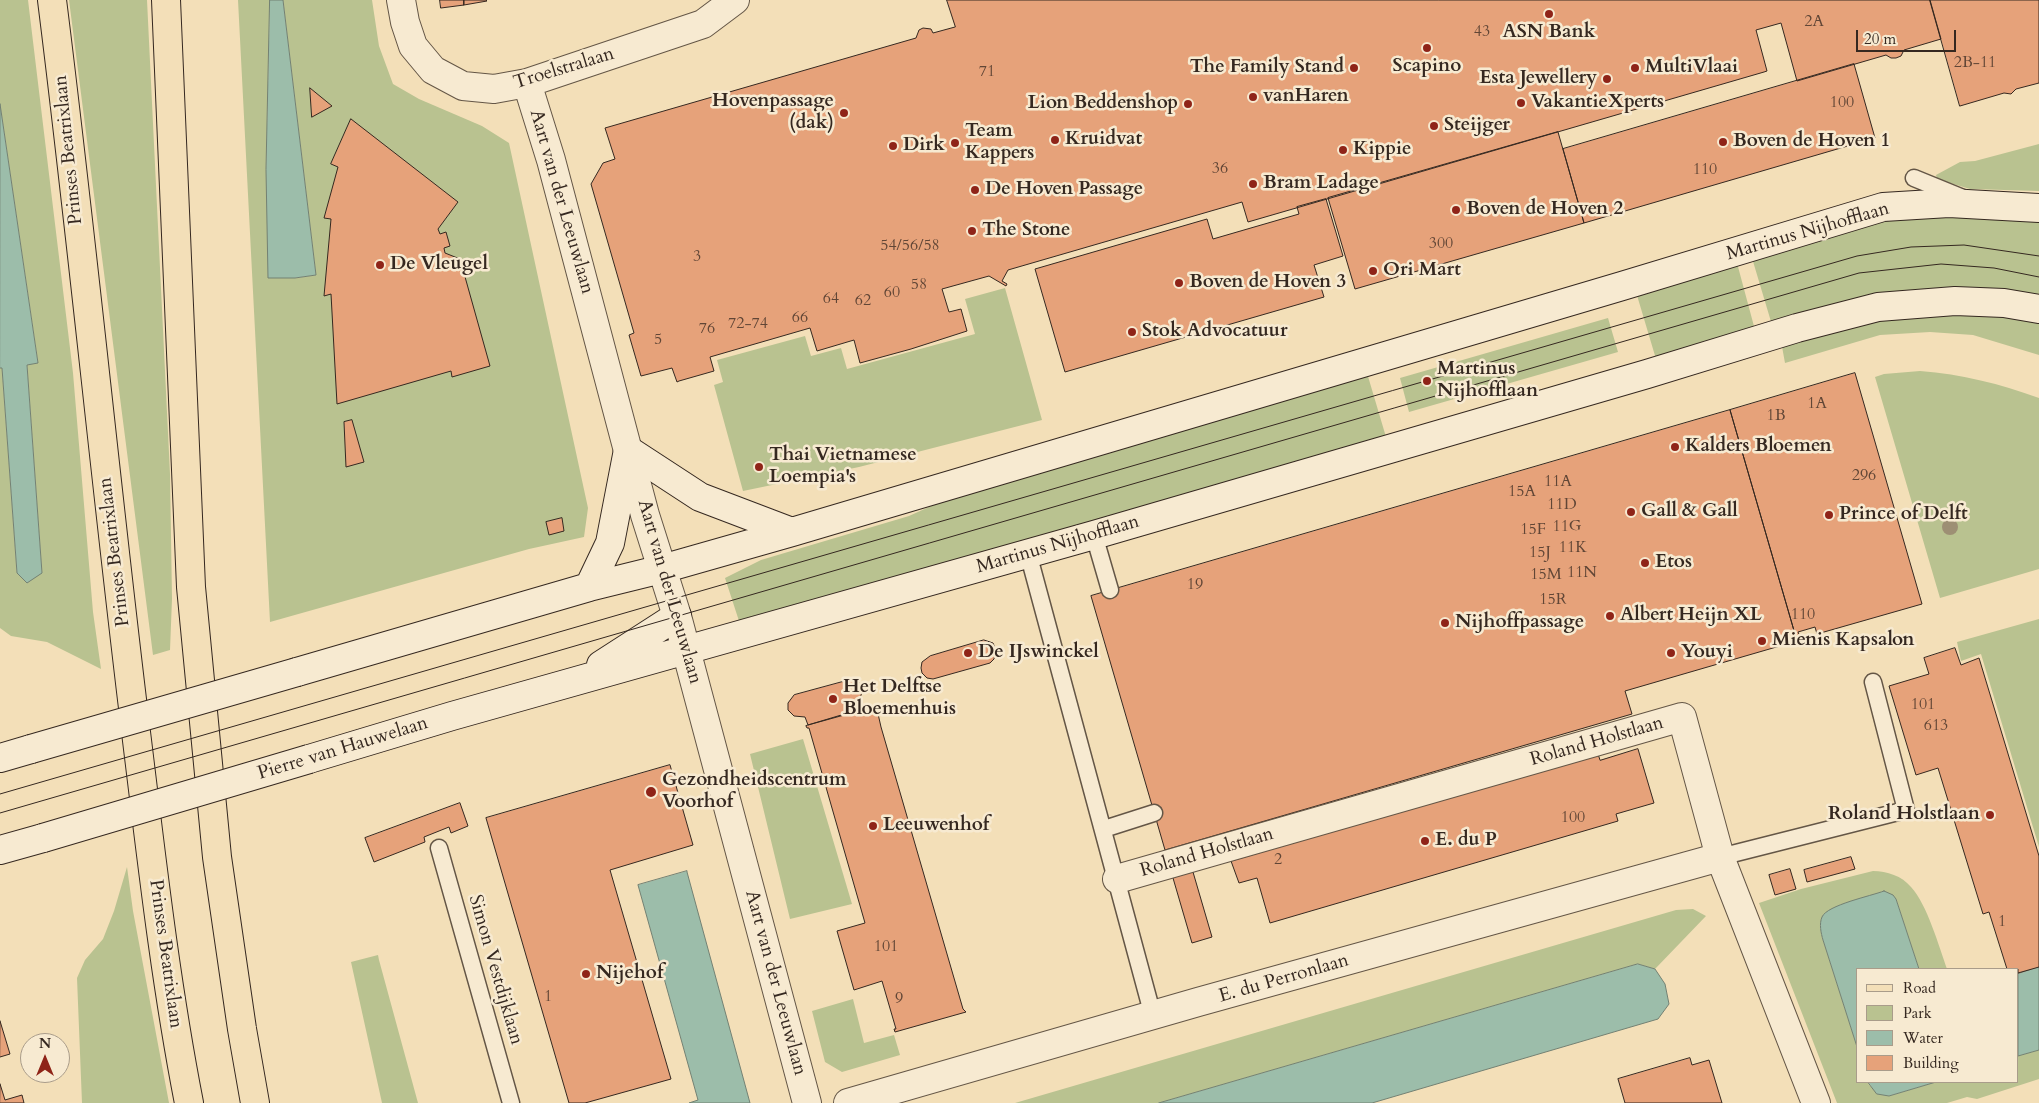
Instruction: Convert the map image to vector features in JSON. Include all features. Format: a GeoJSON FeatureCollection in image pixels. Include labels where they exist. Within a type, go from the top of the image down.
{"type":"FeatureCollection","features":[{"type":"Feature","properties":{"kind":"main road","name":"Prinses Beatrixlaan"},"geometry":{"type":"LineString","coordinates":[[52,0],[151,855],[176,1036],[189,1103]]}},
{"type":"Feature","properties":{"kind":"main road"},"geometry":{"type":"LineString","coordinates":[[166,0],[191,587],[217,856],[240,1020],[255,1103]]}},
{"type":"Feature","properties":{"kind":"street","name":"Troelstralaan"},"geometry":{"type":"LineString","coordinates":[[401,0],[405,22],[413,46],[433,70],[463,86],[494,89],[527,83],[704,24],[736,0]]}},
{"type":"Feature","properties":{"kind":"street","name":"Aart van der Leeuwlaan"},"geometry":{"type":"LineString","coordinates":[[527,83],[551,160],[645,515],[687,651],[807,1103]]}},
{"type":"Feature","properties":{"kind":"street","name":"Martinus Nijhofflaan"},"geometry":{"type":"LineString","coordinates":[[662,569],[1622,286],[1883,207],[1949,203],[2039,208]]}},
{"type":"Feature","properties":{"kind":"street","name":"Martinus Nijhofflaan"},"geometry":{"type":"LineString","coordinates":[[687,651],[1629,380],[1798,328],[1878,307],[1955,301],[2004,303],[2039,309]]}},
{"type":"Feature","properties":{"kind":"street"},"geometry":{"type":"LineString","coordinates":[[589,587],[610,543],[628,450],[700,497],[792,532]]}},
{"type":"Feature","properties":{"kind":"street"},"geometry":{"type":"LineString","coordinates":[[0,758],[589,587],[662,569]]}},
{"type":"Feature","properties":{"kind":"street"},"geometry":{"type":"LineString","coordinates":[[569,683],[622,653],[677,616]]}},
{"type":"Feature","properties":{"kind":"street","name":"Pierre van Hauwelaan"},"geometry":{"type":"LineString","coordinates":[[0,850],[452,716],[687,651]]}},
{"type":"Feature","properties":{"kind":"street","name":"Roland Holstlaan"},"geometry":{"type":"LineString","coordinates":[[1117,879],[1682,717],[1720,857],[1816,1103]]}},
{"type":"Feature","properties":{"kind":"street","name":"E. du Perronlaan"},"geometry":{"type":"LineString","coordinates":[[848,1103],[1720,857]]}},
{"type":"Feature","properties":{"kind":"lane","name":"Martinus Nijhofflaan"},"geometry":{"type":"LineString","coordinates":[[1914,178],[1979,204]]}},
{"type":"Feature","properties":{"kind":"lane"},"geometry":{"type":"LineString","coordinates":[[1094,535],[1110,590]]}},
{"type":"Feature","properties":{"kind":"lane"},"geometry":{"type":"LineString","coordinates":[[1028,553],[1153,1016]]}},
{"type":"Feature","properties":{"kind":"lane"},"geometry":{"type":"LineString","coordinates":[[1720,857],[1906,810],[1873,682]]}},
{"type":"Feature","properties":{"kind":"lane"},"geometry":{"type":"LineString","coordinates":[[1104,829],[1154,813]]}},
{"type":"Feature","properties":{"kind":"lane","name":"Simon Vestdijklaan"},"geometry":{"type":"LineString","coordinates":[[439,848],[511,1103]]}},
{"type":"Feature","properties":{"kind":"green space"},"geometry":{"type":"Polygon","coordinates":[[[0,0],[28,0],[73,373],[93,612],[101,669],[47,642],[11,636],[0,628],[0,368],[2,368],[17,573],[42,573],[27,365],[38,362],[0,104],[0,0]]]}},
{"type":"Feature","properties":{"kind":"green space"},"geometry":{"type":"Polygon","coordinates":[[[69,0],[147,0],[170,474],[172,599],[170,650],[153,655],[69,0]]]}},
{"type":"Feature","properties":{"kind":"green space"},"geometry":{"type":"Polygon","coordinates":[[[238,0],[270,0],[266,170],[295,278],[316,275],[283,0],[372,0],[379,46],[393,84],[419,99],[482,126],[509,143],[588,508],[584,537],[529,549],[270,622],[238,0]]]}},
{"type":"Feature","properties":{"kind":"green space"},"geometry":{"type":"Polygon","coordinates":[[[2039,144],[2039,191],[1970,189],[1937,179],[1936,175],[1960,162],[1975,161],[2039,144]]]}},
{"type":"Feature","properties":{"kind":"green space"},"geometry":{"type":"Polygon","coordinates":[[[1954,210],[2039,214],[2039,299],[1772,325],[1752,258],[1891,219],[1954,210]]]}},
{"type":"Feature","properties":{"kind":"green space"},"geometry":{"type":"Polygon","coordinates":[[[1737,263],[1755,330],[1656,359],[1636,292],[1737,263]]]}},
{"type":"Feature","properties":{"kind":"green space"},"geometry":{"type":"Polygon","coordinates":[[[1005,288],[1042,420],[859,467],[743,491],[714,385],[723,382],[717,360],[805,336],[811,356],[841,348],[847,369],[975,334],[965,299],[1005,288]]]}},
{"type":"Feature","properties":{"kind":"green space"},"geometry":{"type":"Polygon","coordinates":[[[1943,308],[2039,316],[2039,355],[1973,335],[1930,332],[1880,335],[1785,363],[1781,341],[1876,316],[1943,308]]]}},
{"type":"Feature","properties":{"kind":"green space"},"geometry":{"type":"Polygon","coordinates":[[[1608,318],[1618,352],[1409,412],[1400,378],[1608,318]]]}},
{"type":"Feature","properties":{"kind":"green space"},"geometry":{"type":"Polygon","coordinates":[[[1920,371],[1981,380],[2039,398],[2039,569],[1940,598],[1875,377],[1884,374],[1920,371]]]}},
{"type":"Feature","properties":{"kind":"green space"},"geometry":{"type":"Polygon","coordinates":[[[1367,373],[1386,437],[739,621],[725,578],[761,560],[909,516],[980,484],[1367,373]]]}},
{"type":"Feature","properties":{"kind":"green space"},"geometry":{"type":"Polygon","coordinates":[[[2039,619],[2039,847],[1981,654],[1961,661],[1957,642],[2039,619]]]}},
{"type":"Feature","properties":{"kind":"green space"},"geometry":{"type":"Polygon","coordinates":[[[803,739],[852,904],[790,919],[750,754],[803,739]]]}},
{"type":"Feature","properties":{"kind":"green space"},"geometry":{"type":"Polygon","coordinates":[[[127,867],[133,911],[169,1103],[82,1103],[77,978],[85,960],[103,939],[114,911],[127,867]]]}},
{"type":"Feature","properties":{"kind":"green space"},"geometry":{"type":"Polygon","coordinates":[[[1873,871],[1889,873],[1899,877],[1907,883],[1922,904],[1947,968],[1919,968],[1896,899],[1820,925],[1856,1044],[1856,1083],[1868,1083],[1889,1096],[1933,1083],[2019,1083],[2019,1056],[2039,1050],[2039,1079],[1977,1099],[1967,1097],[1947,1103],[1837,1103],[1759,903],[1801,889],[1873,871]]]}},
{"type":"Feature","properties":{"kind":"green space"},"geometry":{"type":"Polygon","coordinates":[[[1693,909],[1706,916],[1655,969],[1638,964],[1159,1103],[1015,1103],[1676,910],[1693,909]]]}},
{"type":"Feature","properties":{"kind":"green space"},"geometry":{"type":"Polygon","coordinates":[[[378,955],[418,1103],[382,1103],[351,962],[378,955]]]}},
{"type":"Feature","properties":{"kind":"green space"},"geometry":{"type":"Polygon","coordinates":[[[853,999],[864,1043],[894,1035],[900,1055],[842,1072],[825,1062],[812,1011],[853,999]]]}},
{"type":"Feature","properties":{"kind":"water"},"geometry":{"type":"Polygon","coordinates":[[[270,0],[283,0],[316,275],[295,278],[268,278],[266,170],[270,0]]]}},
{"type":"Feature","properties":{"kind":"water"},"geometry":{"type":"Polygon","coordinates":[[[0,104],[38,363],[27,365],[42,573],[27,583],[17,573],[2,368],[0,368],[0,104]]]}},
{"type":"Feature","properties":{"kind":"water"},"geometry":{"type":"Polygon","coordinates":[[[687,871],[750,1103],[689,1103],[698,1100],[638,885],[687,871]]]}},
{"type":"Feature","properties":{"kind":"water"},"geometry":{"type":"Polygon","coordinates":[[[1884,891],[1893,895],[1896,899],[1919,968],[1856,968],[1856,1044],[1821,931],[1822,917],[1832,909],[1850,901],[1884,891]]]}},
{"type":"Feature","properties":{"kind":"water"},"geometry":{"type":"Polygon","coordinates":[[[1638,964],[1655,969],[1665,984],[1669,1004],[1658,1019],[1372,1103],[1159,1103],[1638,964]]]}},
{"type":"Feature","properties":{"kind":"water"},"geometry":{"type":"Polygon","coordinates":[[[2039,967],[2039,1050],[2019,1056],[2019,974],[2039,967]]]}},
{"type":"Feature","properties":{"kind":"water"},"geometry":{"type":"Polygon","coordinates":[[[1869,1083],[1933,1083],[1889,1096],[1877,1094],[1869,1083]]]}},
{"type":"Feature","properties":{"kind":"building"},"geometry":{"type":"Polygon","coordinates":[[[440,0],[464,0],[464,5],[441,8],[440,0]]]}},
{"type":"Feature","properties":{"kind":"building"},"geometry":{"type":"Polygon","coordinates":[[[464,0],[486,0],[487,1],[464,5],[464,0]]]}},
{"type":"Feature","properties":{"kind":"building","name":"De Hoven Passage"},"geometry":{"type":"Polygon","coordinates":[[[947,0],[1930,0],[1941,39],[1904,50],[1901,56],[1896,58],[1886,55],[1797,81],[1781,23],[1756,30],[1767,71],[1764,72],[1248,222],[1242,202],[1008,270],[1002,281],[1007,284],[1006,286],[989,276],[942,289],[949,312],[961,309],[967,331],[911,349],[860,363],[854,340],[817,351],[810,328],[710,357],[714,371],[677,382],[672,368],[641,376],[629,335],[634,333],[591,184],[603,163],[615,159],[605,128],[916,38],[919,30],[923,28],[931,29],[933,33],[955,27],[947,0]]]}},
{"type":"Feature","properties":{"kind":"building"},"geometry":{"type":"Polygon","coordinates":[[[1930,0],[2039,0],[2039,83],[2016,89],[2011,94],[2004,93],[1960,106],[1930,0]]]}},
{"type":"Feature","properties":{"kind":"building","name":"Boven de Hoven 1"},"geometry":{"type":"Polygon","coordinates":[[[1854,64],[1875,138],[1584,223],[1563,149],[1854,64]]]}},
{"type":"Feature","properties":{"kind":"building"},"geometry":{"type":"Polygon","coordinates":[[[310,88],[332,106],[312,117],[310,88]]]}},
{"type":"Feature","properties":{"kind":"building"},"geometry":{"type":"Polygon","coordinates":[[[351,119],[458,202],[438,229],[440,234],[446,232],[450,246],[444,248],[445,253],[460,259],[490,366],[452,377],[451,371],[337,404],[331,294],[324,296],[331,219],[324,218],[338,167],[331,164],[351,119]]]}},
{"type":"Feature","properties":{"kind":"building","name":"Boven de Hoven 2"},"geometry":{"type":"Polygon","coordinates":[[[1558,132],[1584,223],[1355,289],[1328,198],[1558,132]]]}},
{"type":"Feature","properties":{"kind":"building","name":"Boven de Hoven 3"},"geometry":{"type":"Polygon","coordinates":[[[1326,199],[1343,256],[1314,265],[1324,297],[1065,372],[1035,269],[1207,219],[1213,239],[1299,214],[1297,207],[1326,199]]]}},
{"type":"Feature","properties":{"kind":"building","name":"Prince of Delft"},"geometry":{"type":"Polygon","coordinates":[[[1855,373],[1922,604],[1817,634],[1815,627],[1798,632],[1801,639],[1797,641],[1730,410],[1855,373]]]}},
{"type":"Feature","properties":{"kind":"building","name":"Nijhoffpassage"},"geometry":{"type":"Polygon","coordinates":[[[1730,410],[1797,641],[1625,691],[1632,714],[1165,850],[1091,596],[1730,410]]]}},
{"type":"Feature","properties":{"kind":"building"},"geometry":{"type":"Polygon","coordinates":[[[352,420],[364,462],[346,467],[344,422],[352,420]]]}},
{"type":"Feature","properties":{"kind":"building"},"geometry":{"type":"Polygon","coordinates":[[[562,518],[564,531],[549,535],[546,522],[562,518]]]}},
{"type":"Feature","properties":{"kind":"building"},"geometry":{"type":"Polygon","coordinates":[[[984,640],[993,643],[996,650],[994,659],[990,663],[933,679],[927,678],[922,673],[922,662],[930,656],[984,640]]]}},
{"type":"Feature","properties":{"kind":"building","name":"Roland Holstlaan"},"geometry":{"type":"Polygon","coordinates":[[[1955,648],[1961,665],[1979,658],[2039,856],[2039,967],[2019,973],[2019,968],[2007,968],[1989,912],[1983,914],[1938,768],[1916,775],[1889,686],[1929,674],[1924,658],[1955,648]]]}},
{"type":"Feature","properties":{"kind":"building"},"geometry":{"type":"Polygon","coordinates":[[[853,679],[860,683],[863,689],[860,698],[852,703],[855,712],[808,725],[805,717],[794,716],[788,710],[788,703],[794,695],[853,679]]]}},
{"type":"Feature","properties":{"kind":"building","name":"Leeuwenhof"},"geometry":{"type":"Polygon","coordinates":[[[876,705],[963,1009],[966,1012],[895,1032],[894,1029],[896,1029],[882,981],[854,990],[837,931],[865,923],[809,728],[806,726],[876,705]]]}},
{"type":"Feature","properties":{"kind":"building","name":"E. du P"},"geometry":{"type":"Polygon","coordinates":[[[1638,749],[1654,803],[1616,814],[1618,821],[1270,923],[1257,878],[1239,883],[1231,861],[1598,754],[1600,760],[1638,749]]]}},
{"type":"Feature","properties":{"kind":"building","name":"Nijehof"},"geometry":{"type":"Polygon","coordinates":[[[670,765],[693,845],[610,870],[671,1079],[585,1103],[569,1103],[486,818],[670,765]]]}},
{"type":"Feature","properties":{"kind":"building"},"geometry":{"type":"Polygon","coordinates":[[[460,803],[468,826],[451,833],[449,827],[424,837],[425,842],[374,862],[365,838],[460,803]]]}},
{"type":"Feature","properties":{"kind":"building"},"geometry":{"type":"Polygon","coordinates":[[[1851,857],[1855,869],[1807,882],[1804,870],[1851,857]]]}},
{"type":"Feature","properties":{"kind":"building"},"geometry":{"type":"Polygon","coordinates":[[[1790,869],[1796,889],[1775,895],[1769,875],[1790,869]]]}},
{"type":"Feature","properties":{"kind":"building"},"geometry":{"type":"Polygon","coordinates":[[[1193,872],[1212,937],[1192,943],[1173,878],[1193,872]]]}},
{"type":"Feature","properties":{"kind":"building"},"geometry":{"type":"Polygon","coordinates":[[[0,1021],[10,1054],[0,1057],[0,1021]]]}},
{"type":"Feature","properties":{"kind":"building"},"geometry":{"type":"Polygon","coordinates":[[[1690,1058],[1692,1065],[1709,1060],[1722,1103],[1625,1103],[1618,1079],[1690,1058]]]}},
{"type":"Feature","properties":{"kind":"building"},"geometry":{"type":"Polygon","coordinates":[[[0,1084],[5,1100],[22,1095],[24,1103],[0,1103],[0,1084]]]}},
{"type":"Feature","properties":{"kind":"tram line"},"geometry":{"type":"LineString","coordinates":[[0,794],[1857,256],[1911,247],[1964,245],[2039,256]]}},
{"type":"Feature","properties":{"kind":"tram line"},"geometry":{"type":"LineString","coordinates":[[0,813],[1859,273],[1941,264],[1994,268],[2039,277]]}},
{"type":"Feature","properties":{"kind":"place","name":"ASN Bank"},"geometry":{"type":"Point","coordinates":[1549,14]}},
{"type":"Feature","properties":{"kind":"place","name":"Scapino"},"geometry":{"type":"Point","coordinates":[1427,48]}},
{"type":"Feature","properties":{"kind":"place","name":"The Family Stand"},"geometry":{"type":"Point","coordinates":[1354,68]}},
{"type":"Feature","properties":{"kind":"place","name":"MultiVlaai"},"geometry":{"type":"Point","coordinates":[1635,68]}},
{"type":"Feature","properties":{"kind":"place","name":"Esta Jewellery"},"geometry":{"type":"Point","coordinates":[1607,79]}},
{"type":"Feature","properties":{"kind":"place","name":"vanHaren"},"geometry":{"type":"Point","coordinates":[1253,97]}},
{"type":"Feature","properties":{"kind":"place","name":"VakantieXperts"},"geometry":{"type":"Point","coordinates":[1521,103]}},
{"type":"Feature","properties":{"kind":"place","name":"Lion Beddenshop"},"geometry":{"type":"Point","coordinates":[1188,104]}},
{"type":"Feature","properties":{"kind":"place","name":"Hovenpassage (dak)"},"geometry":{"type":"Point","coordinates":[844,113]}},
{"type":"Feature","properties":{"kind":"place","name":"Steijger"},"geometry":{"type":"Point","coordinates":[1434,126]}},
{"type":"Feature","properties":{"kind":"place","name":"Kruidvat"},"geometry":{"type":"Point","coordinates":[1055,140]}},
{"type":"Feature","properties":{"kind":"place","name":"Boven de Hoven 1"},"geometry":{"type":"Point","coordinates":[1723,142]}},
{"type":"Feature","properties":{"kind":"place","name":"Team Kappers"},"geometry":{"type":"Point","coordinates":[955,143]}},
{"type":"Feature","properties":{"kind":"place","name":"Dirk"},"geometry":{"type":"Point","coordinates":[893,146]}},
{"type":"Feature","properties":{"kind":"place","name":"Kippie"},"geometry":{"type":"Point","coordinates":[1343,150]}},
{"type":"Feature","properties":{"kind":"place","name":"Bram Ladage"},"geometry":{"type":"Point","coordinates":[1253,184]}},
{"type":"Feature","properties":{"kind":"place","name":"De Hoven Passage"},"geometry":{"type":"Point","coordinates":[975,190]}},
{"type":"Feature","properties":{"kind":"place","name":"Boven de Hoven 2"},"geometry":{"type":"Point","coordinates":[1456,210]}},
{"type":"Feature","properties":{"kind":"place","name":"The Stone"},"geometry":{"type":"Point","coordinates":[972,231]}},
{"type":"Feature","properties":{"kind":"place","name":"De Vleugel"},"geometry":{"type":"Point","coordinates":[380,265]}},
{"type":"Feature","properties":{"kind":"place","name":"Ori Mart"},"geometry":{"type":"Point","coordinates":[1373,271]}},
{"type":"Feature","properties":{"kind":"place","name":"Boven de Hoven 3"},"geometry":{"type":"Point","coordinates":[1179,283]}},
{"type":"Feature","properties":{"kind":"place","name":"Stok Advocatuur"},"geometry":{"type":"Point","coordinates":[1132,332]}},
{"type":"Feature","properties":{"kind":"place","name":"Martinus Nijhofflaan"},"geometry":{"type":"Point","coordinates":[1427,381]}},
{"type":"Feature","properties":{"kind":"place","name":"Kalders Bloemen"},"geometry":{"type":"Point","coordinates":[1675,447]}},
{"type":"Feature","properties":{"kind":"place","name":"Thai Vietnamese Loempia's"},"geometry":{"type":"Point","coordinates":[759,467]}},
{"type":"Feature","properties":{"kind":"place","name":"Gall & Gall"},"geometry":{"type":"Point","coordinates":[1631,512]}},
{"type":"Feature","properties":{"kind":"place","name":"Prince of Delft"},"geometry":{"type":"Point","coordinates":[1829,515]}},
{"type":"Feature","properties":{"kind":"place","name":"Etos"},"geometry":{"type":"Point","coordinates":[1645,563]}},
{"type":"Feature","properties":{"kind":"place","name":"Albert Heijn XL"},"geometry":{"type":"Point","coordinates":[1610,616]}},
{"type":"Feature","properties":{"kind":"place","name":"Nijhoffpassage"},"geometry":{"type":"Point","coordinates":[1445,623]}},
{"type":"Feature","properties":{"kind":"place","name":"Mienis Kapsalon"},"geometry":{"type":"Point","coordinates":[1762,641]}},
{"type":"Feature","properties":{"kind":"place","name":"De IJswinckel"},"geometry":{"type":"Point","coordinates":[968,653]}},
{"type":"Feature","properties":{"kind":"place","name":"Youyi"},"geometry":{"type":"Point","coordinates":[1671,653]}},
{"type":"Feature","properties":{"kind":"place","name":"Het Delftse Bloemenhuis"},"geometry":{"type":"Point","coordinates":[833,699]}},
{"type":"Feature","properties":{"kind":"place","name":"Gezondheidscentrum Voorhof"},"geometry":{"type":"Point","coordinates":[651,792]}},
{"type":"Feature","properties":{"kind":"place","name":"Roland Holstlaan"},"geometry":{"type":"Point","coordinates":[1990,815]}},
{"type":"Feature","properties":{"kind":"place","name":"Leeuwenhof"},"geometry":{"type":"Point","coordinates":[873,826]}},
{"type":"Feature","properties":{"kind":"place","name":"E. du P"},"geometry":{"type":"Point","coordinates":[1425,841]}},
{"type":"Feature","properties":{"kind":"place","name":"Nijehof"},"geometry":{"type":"Point","coordinates":[586,974]}}]}
